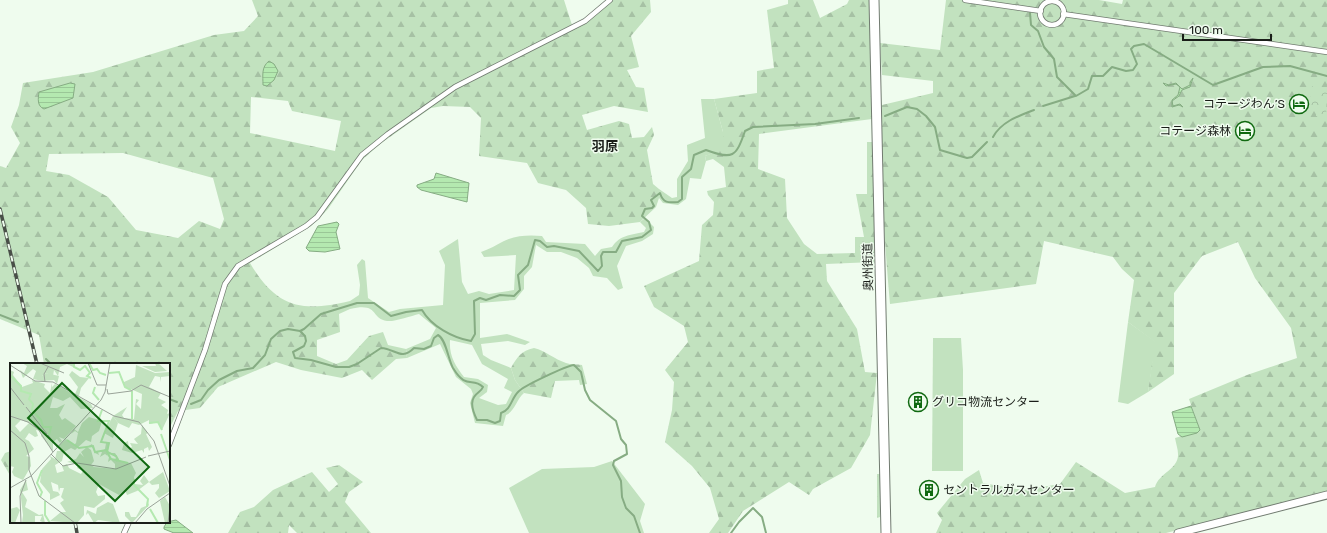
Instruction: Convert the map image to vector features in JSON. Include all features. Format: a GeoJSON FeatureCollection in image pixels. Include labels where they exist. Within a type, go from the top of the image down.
{"type":"FeatureCollection","features":[{"type":"Feature","properties":{"kind":"highway","name":"奥州街道"},"geometry":{"type":"LineString","coordinates":[[874,0],[886,533]]}},
{"type":"Feature","properties":{"kind":"street"},"geometry":{"type":"LineString","coordinates":[[170,442],[205,350],[225,284],[238,266],[306,226],[317,217],[362,155],[388,134],[455,87],[578,25],[610,0]]}},
{"type":"Feature","properties":{"kind":"street"},"geometry":{"type":"LineString","coordinates":[[965,0],[1041,11]]}},
{"type":"Feature","properties":{"kind":"street"},"geometry":{"type":"LineString","coordinates":[[1052,2],[1060,5],[1063,14],[1060,22],[1049,25],[1043,21],[1041,11],[1045,4],[1052,2]]}},
{"type":"Feature","properties":{"kind":"street"},"geometry":{"type":"LineString","coordinates":[[1063,14],[1327,52]]}},
{"type":"Feature","properties":{"kind":"street"},"geometry":{"type":"LineString","coordinates":[[1178,533],[1327,495]]}},
{"type":"Feature","properties":{"kind":"street"},"geometry":{"type":"LineString","coordinates":[[124,533],[129,523]]}},
{"type":"Feature","properties":{"kind":"green space"},"geometry":{"type":"Polygon","coordinates":[[[252,0],[564,0],[572,25],[586,22],[611,0],[650,0],[651,12],[631,36],[639,67],[627,70],[636,87],[644,88],[648,112],[614,106],[582,115],[587,130],[619,121],[629,124],[632,138],[644,137],[652,127],[654,135],[647,150],[653,184],[659,189],[659,198],[656,207],[640,222],[609,226],[588,224],[586,208],[566,190],[538,183],[527,163],[479,156],[481,118],[470,107],[443,106],[431,108],[380,144],[362,160],[328,209],[311,226],[250,263],[260,278],[270,289],[280,298],[291,303],[304,306],[317,306],[333,305],[350,301],[350,309],[339,314],[340,332],[317,340],[317,356],[336,364],[347,360],[369,336],[383,332],[388,345],[406,349],[407,358],[396,359],[372,380],[362,370],[342,378],[301,370],[276,362],[218,387],[200,408],[178,411],[170,425],[170,363],[44,363],[39,335],[0,319],[0,166],[6,168],[20,143],[11,127],[19,105],[23,83],[93,72],[214,35],[244,31],[258,16],[252,0]],[[251,97],[250,133],[335,151],[341,121],[292,111],[288,101],[251,97]],[[123,153],[49,154],[46,171],[69,175],[108,197],[136,230],[178,238],[199,221],[220,229],[224,219],[213,178],[123,153]]]}},
{"type":"Feature","properties":{"kind":"green space"},"geometry":{"type":"Polygon","coordinates":[[[788,0],[813,0],[820,18],[847,4],[849,0],[871,0],[872,119],[759,134],[758,169],[785,179],[787,218],[804,244],[817,254],[855,253],[855,237],[864,237],[856,194],[867,194],[867,142],[874,142],[874,262],[826,264],[827,281],[857,329],[865,372],[877,373],[870,435],[851,468],[813,489],[809,495],[789,482],[743,511],[728,533],[709,533],[719,519],[710,488],[692,466],[665,442],[672,410],[674,382],[665,370],[688,342],[684,326],[654,307],[644,286],[699,261],[702,225],[713,215],[714,202],[708,195],[707,191],[726,187],[724,167],[713,159],[706,161],[705,156],[723,149],[723,132],[714,99],[757,93],[757,71],[774,68],[767,10],[788,4],[788,0]]]}},
{"type":"Feature","properties":{"kind":"green space"},"geometry":{"type":"Polygon","coordinates":[[[946,0],[1099,0],[1122,4],[1123,0],[1327,0],[1327,491],[1166,533],[936,533],[942,520],[937,513],[965,479],[979,470],[983,483],[1023,490],[1060,484],[1076,462],[1125,493],[1155,487],[1160,478],[1175,464],[1178,452],[1175,438],[1200,431],[1189,399],[1247,375],[1297,358],[1291,328],[1255,278],[1238,242],[1202,256],[1174,293],[1174,374],[1148,392],[1155,342],[1128,322],[1134,280],[1122,269],[1113,257],[1044,241],[1036,284],[890,304],[883,204],[882,105],[933,93],[933,81],[882,75],[880,43],[940,50],[946,0]]]}},
{"type":"Feature","properties":{"kind":"green space"},"geometry":{"type":"Polygon","coordinates":[[[1312,86],[1327,92],[1326,117],[1316,116],[1317,107],[1310,105],[1312,86]]]}},
{"type":"Feature","properties":{"kind":"green space"},"geometry":{"type":"Polygon","coordinates":[[[701,99],[714,99],[723,132],[723,150],[705,156],[706,161],[701,179],[690,178],[686,199],[678,205],[663,203],[659,198],[659,189],[672,198],[677,197],[677,179],[688,161],[687,145],[705,138],[701,99]]]}},
{"type":"Feature","properties":{"kind":"green space"},"geometry":{"type":"Polygon","coordinates":[[[645,218],[654,227],[653,234],[642,241],[626,246],[617,266],[623,288],[618,290],[607,278],[593,276],[589,268],[577,258],[561,252],[547,252],[536,245],[532,267],[524,276],[524,289],[515,300],[480,303],[480,338],[507,334],[530,342],[525,345],[508,341],[481,344],[483,355],[511,368],[515,380],[524,393],[511,411],[506,415],[503,426],[475,423],[470,403],[473,394],[471,389],[456,377],[440,344],[407,358],[406,349],[430,339],[436,328],[419,314],[398,320],[387,321],[382,320],[370,309],[360,307],[350,309],[350,301],[359,295],[360,285],[357,265],[362,259],[365,261],[368,298],[389,312],[400,309],[443,305],[445,265],[439,251],[458,239],[462,282],[468,294],[479,291],[489,294],[514,290],[516,255],[484,257],[481,252],[504,241],[523,236],[542,236],[546,242],[585,244],[595,256],[601,249],[612,247],[622,238],[644,232],[646,228],[640,222],[645,218]],[[450,340],[450,351],[455,364],[464,377],[478,379],[488,385],[487,392],[479,398],[498,405],[506,404],[512,392],[504,388],[508,379],[482,364],[472,345],[450,340]]]}},
{"type":"Feature","properties":{"kind":"green space"},"geometry":{"type":"Polygon","coordinates":[[[1128,322],[1156,342],[1148,392],[1128,404],[1118,402],[1128,322]]]}},
{"type":"Feature","properties":{"kind":"green space"},"geometry":{"type":"Polygon","coordinates":[[[933,338],[961,338],[963,370],[963,471],[932,471],[933,338]]]}},
{"type":"Feature","properties":{"kind":"green space"},"geometry":{"type":"Polygon","coordinates":[[[534,348],[566,363],[582,365],[587,384],[580,385],[579,380],[555,381],[551,398],[524,393],[515,380],[511,368],[520,355],[534,348]]]}},
{"type":"Feature","properties":{"kind":"green space"},"geometry":{"type":"Polygon","coordinates":[[[10,451],[10,475],[1,460],[5,453],[10,451]]]}},
{"type":"Feature","properties":{"kind":"green space"},"geometry":{"type":"Polygon","coordinates":[[[612,461],[645,504],[640,521],[644,533],[529,533],[509,488],[542,469],[594,467],[612,461]]]}},
{"type":"Feature","properties":{"kind":"green space"},"geometry":{"type":"Polygon","coordinates":[[[339,465],[363,482],[349,492],[345,502],[371,533],[297,533],[289,525],[288,533],[228,533],[240,512],[254,507],[273,490],[312,472],[329,492],[338,484],[326,468],[339,465]]]}},
{"type":"Feature","properties":{"kind":"green space"},"geometry":{"type":"Polygon","coordinates":[[[877,474],[880,474],[880,517],[877,518],[877,474]]]}},
{"type":"Feature","properties":{"kind":"shaded area"},"geometry":{"type":"Polygon","coordinates":[[[269,61],[274,64],[278,71],[274,80],[267,86],[263,85],[263,72],[266,63],[269,61]]]}},
{"type":"Feature","properties":{"kind":"shaded area"},"geometry":{"type":"Polygon","coordinates":[[[1193,78],[1190,87],[1182,90],[1179,96],[1172,101],[1178,95],[1180,87],[1182,89],[1190,85],[1193,78]]]}},
{"type":"Feature","properties":{"kind":"shaded area"},"geometry":{"type":"Polygon","coordinates":[[[70,83],[75,84],[73,98],[44,109],[40,106],[38,100],[39,92],[70,83]]]}},
{"type":"Feature","properties":{"kind":"shaded area"},"geometry":{"type":"Polygon","coordinates":[[[1163,83],[1169,85],[1176,83],[1180,87],[1176,84],[1166,86],[1163,83]]]}},
{"type":"Feature","properties":{"kind":"shaded area"},"geometry":{"type":"Polygon","coordinates":[[[1172,101],[1173,106],[1180,104],[1183,107],[1179,105],[1172,107],[1172,101]]]}},
{"type":"Feature","properties":{"kind":"shaded area"},"geometry":{"type":"Polygon","coordinates":[[[436,173],[469,183],[467,202],[421,190],[417,187],[417,185],[434,179],[436,173]]]}},
{"type":"Feature","properties":{"kind":"shaded area"},"geometry":{"type":"Polygon","coordinates":[[[337,222],[339,224],[336,232],[340,249],[325,252],[309,251],[306,248],[318,226],[337,222]]]}},
{"type":"Feature","properties":{"kind":"shaded area"},"geometry":{"type":"Polygon","coordinates":[[[1191,406],[1200,430],[1197,433],[1182,437],[1178,434],[1172,412],[1191,406]]]}},
{"type":"Feature","properties":{"kind":"shaded area"},"geometry":{"type":"Polygon","coordinates":[[[176,520],[193,533],[174,533],[164,529],[166,523],[170,523],[170,521],[176,520]]]}},
{"type":"Feature","properties":{"kind":"waterway"},"geometry":{"type":"LineString","coordinates":[[1030,13],[1031,25],[1038,31],[1044,47],[1054,59],[1057,77],[1076,96],[1088,89],[1092,76],[1103,76],[1112,67],[1126,71],[1133,70],[1137,64],[1131,49],[1134,46],[1144,44],[1213,85],[1263,67],[1290,66],[1327,76]]}},
{"type":"Feature","properties":{"kind":"waterway"},"geometry":{"type":"LineString","coordinates":[[1043,106],[1075,96]]}},
{"type":"Feature","properties":{"kind":"waterway"},"geometry":{"type":"LineString","coordinates":[[885,116],[907,107],[917,109],[926,116],[935,127],[940,150],[967,158],[972,157],[987,142]]}},
{"type":"Feature","properties":{"kind":"waterway"},"geometry":{"type":"LineString","coordinates":[[993,137],[1005,123],[1034,110]]}},
{"type":"Feature","properties":{"kind":"waterway"},"geometry":{"type":"LineString","coordinates":[[191,404],[201,400],[208,390],[219,380],[237,371],[253,368],[265,355],[271,339],[280,331],[288,329],[300,331],[321,314],[357,303],[374,303],[391,316],[422,310],[431,321],[443,330],[457,337],[471,341],[475,334],[474,301],[480,298],[486,300],[500,295],[514,296],[520,290],[518,275],[528,265],[535,240],[540,241],[547,247],[554,246],[579,251],[598,271],[602,266],[601,256],[603,252],[616,252],[622,241],[642,237],[651,230],[649,222],[642,216],[645,209],[652,208],[654,206],[651,200],[660,193],[666,202],[678,202],[682,199],[682,177],[691,169],[694,155],[706,150],[722,155],[732,154],[739,146],[745,131],[753,127],[815,124],[859,118]]}},
{"type":"Feature","properties":{"kind":"waterway"},"geometry":{"type":"LineString","coordinates":[[0,315],[18,322]]}},
{"type":"Feature","properties":{"kind":"waterway"},"geometry":{"type":"LineString","coordinates":[[300,331],[305,336],[306,341],[304,346],[293,352],[295,358],[311,360],[336,367],[349,367],[357,364],[381,348],[402,354],[405,354],[414,348],[424,349],[431,346],[434,338],[438,335],[441,337],[451,364],[458,375],[466,381],[479,384],[483,387],[475,395],[472,402],[477,420],[487,420],[495,423],[500,421],[501,413],[509,407],[518,392],[522,389],[545,377],[574,365],[581,372],[585,390],[590,400],[616,421],[621,439],[626,445],[627,454],[614,461],[613,465],[621,481],[622,497],[626,508],[634,516],[640,533]]}},
{"type":"Feature","properties":{"kind":"waterway"},"geometry":{"type":"LineString","coordinates":[[46,359],[50,363]]}},
{"type":"Feature","properties":{"kind":"waterway"},"geometry":{"type":"LineString","coordinates":[[170,399],[177,402]]}},
{"type":"Feature","properties":{"kind":"waterway"},"geometry":{"type":"LineString","coordinates":[[731,533],[739,522],[753,508],[762,517],[766,533]]}},
{"type":"Feature","properties":{"kind":"railway"},"geometry":{"type":"LineString","coordinates":[[0,209],[37,363]]}},
{"type":"Feature","properties":{"kind":"railway"},"geometry":{"type":"LineString","coordinates":[[75,523],[77,533]]}},
{"type":"Feature","properties":{"kind":"place","name":"コテージわん’S"},"geometry":{"type":"Point","coordinates":[1299,104]}},
{"type":"Feature","properties":{"kind":"place","name":"コテージ森林"},"geometry":{"type":"Point","coordinates":[1245,131]}},
{"type":"Feature","properties":{"kind":"place","name":"グリコ物流センター"},"geometry":{"type":"Point","coordinates":[918,402]}},
{"type":"Feature","properties":{"kind":"place","name":"セントラルガスセンター"},"geometry":{"type":"Point","coordinates":[929,490]}},
{"type":"Feature","properties":{"kind":"district","name":"羽原"},"geometry":{"type":"Point","coordinates":[605,146]}}]}
